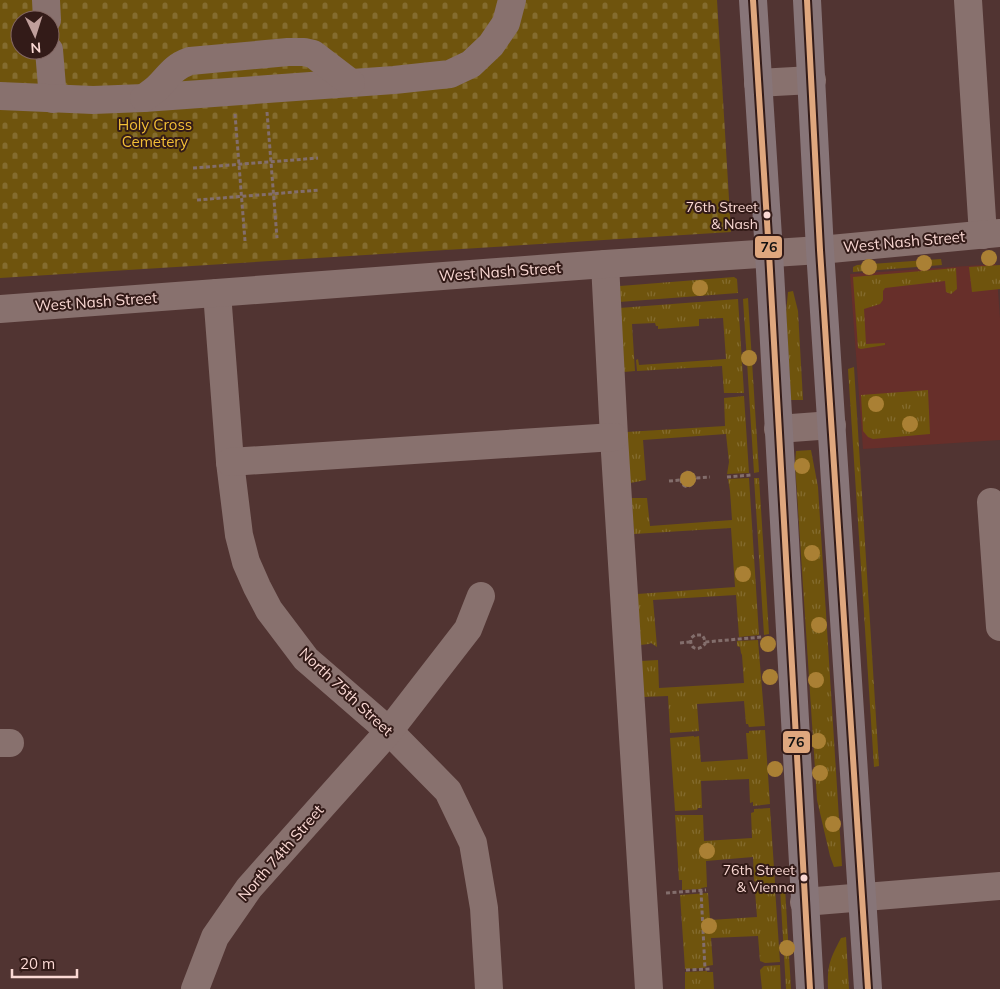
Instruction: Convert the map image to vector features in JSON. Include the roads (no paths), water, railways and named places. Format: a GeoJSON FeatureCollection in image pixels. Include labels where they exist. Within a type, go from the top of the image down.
{"type":"FeatureCollection","features":[{"type":"Feature","properties":{"kind":"main road"},"geometry":{"type":"LineString","coordinates":[[753,0],[810,989]]}},
{"type":"Feature","properties":{"kind":"main road"},"geometry":{"type":"LineString","coordinates":[[807,0],[820,250],[868,989]]}},
{"type":"Feature","properties":{"kind":"street"},"geometry":{"type":"LineString","coordinates":[[0,96],[93,100],[144,98],[394,80],[450,74],[471,64],[491,45],[506,22],[512,0]]}},
{"type":"Feature","properties":{"kind":"street"},"geometry":{"type":"LineString","coordinates":[[968,0],[991,234]]}},
{"type":"Feature","properties":{"kind":"street"},"geometry":{"type":"LineString","coordinates":[[144,98],[181,64],[190,61],[288,52],[313,54],[351,83]]}},
{"type":"Feature","properties":{"kind":"street"},"geometry":{"type":"LineString","coordinates":[[50,60],[53,98]]}},
{"type":"Feature","properties":{"kind":"street"},"geometry":{"type":"LineString","coordinates":[[758,83],[812,80]]}},
{"type":"Feature","properties":{"kind":"street","name":"West Nash Street"},"geometry":{"type":"LineString","coordinates":[[0,309],[820,250],[991,234]]}},
{"type":"Feature","properties":{"kind":"street"},"geometry":{"type":"LineString","coordinates":[[605,264],[649,989]]}},
{"type":"Feature","properties":{"kind":"street","name":"North 75th Street"},"geometry":{"type":"LineString","coordinates":[[217,293],[230,462],[239,535],[246,562],[269,610],[306,659],[389,731],[448,791],[473,843],[484,908],[489,989]]}},
{"type":"Feature","properties":{"kind":"street"},"geometry":{"type":"LineString","coordinates":[[778,429],[832,425]]}},
{"type":"Feature","properties":{"kind":"street"},"geometry":{"type":"LineString","coordinates":[[230,462],[614,436]]}},
{"type":"Feature","properties":{"kind":"street"},"geometry":{"type":"LineString","coordinates":[[991,502],[1000,627]]}},
{"type":"Feature","properties":{"kind":"street","name":"North 74th Street"},"geometry":{"type":"LineString","coordinates":[[194,989],[215,937],[249,888],[389,731],[468,628],[481,596]]}},
{"type":"Feature","properties":{"kind":"street"},"geometry":{"type":"LineString","coordinates":[[804,902],[1000,886]]}},
{"type":"Feature","properties":{"kind":"place","name":"76th Street & Nash"},"geometry":{"type":"Point","coordinates":[767,215]}},
{"type":"Feature","properties":{"kind":"place","name":"76th Street & Vienna"},"geometry":{"type":"Point","coordinates":[804,878]}},
{"type":"Feature","properties":{"kind":"park label","name":"Holy Cross Cemetery"},"geometry":{"type":"Point","coordinates":[155,134]}}]}
